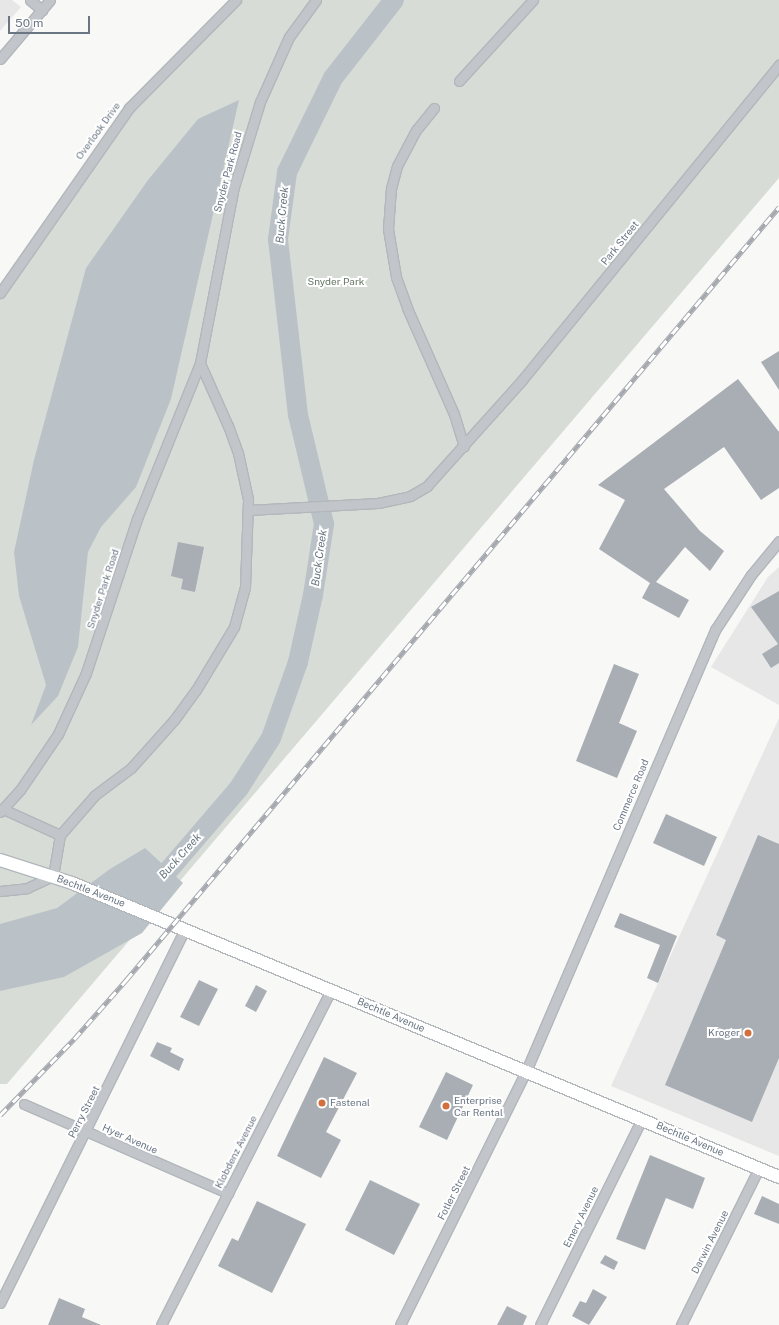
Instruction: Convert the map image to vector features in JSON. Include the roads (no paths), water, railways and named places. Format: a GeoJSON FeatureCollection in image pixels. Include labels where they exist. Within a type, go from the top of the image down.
{"type":"FeatureCollection","features":[{"type":"Feature","properties":{"kind":"main road","name":"Bechtle Avenue"},"geometry":{"type":"LineString","coordinates":[[0,860],[53,876],[159,918],[779,1177]]}},
{"type":"Feature","properties":{"kind":"street"},"geometry":{"type":"LineString","coordinates":[[30,0],[42,10]]}},
{"type":"Feature","properties":{"kind":"street"},"geometry":{"type":"LineString","coordinates":[[0,58],[50,0]]}},
{"type":"Feature","properties":{"kind":"street","name":"Overlook Drive"},"geometry":{"type":"LineString","coordinates":[[0,293],[129,108],[236,0]]}},
{"type":"Feature","properties":{"kind":"street","name":"Snyder Park Road"},"geometry":{"type":"LineString","coordinates":[[60,835],[2,810],[45,755],[69,713],[104,625],[137,519],[200,363],[218,262],[245,148],[274,66],[289,36],[316,0]]}},
{"type":"Feature","properties":{"kind":"street"},"geometry":{"type":"LineString","coordinates":[[459,81],[533,0]]}},
{"type":"Feature","properties":{"kind":"street","name":"Park Street"},"geometry":{"type":"LineString","coordinates":[[464,446],[527,374],[779,65]]}},
{"type":"Feature","properties":{"kind":"street"},"geometry":{"type":"LineString","coordinates":[[248,510],[378,503],[410,496],[427,486],[464,446],[454,414],[398,284],[388,229],[388,210],[397,166],[416,130],[434,108]]}},
{"type":"Feature","properties":{"kind":"street"},"geometry":{"type":"LineString","coordinates":[[0,891],[27,888],[53,876],[60,835],[95,795],[131,768],[174,720],[223,649],[234,627],[244,594],[248,510],[238,453],[200,363]]}},
{"type":"Feature","properties":{"kind":"street","name":"Commerce Road"},"geometry":{"type":"LineString","coordinates":[[526,1071],[715,630],[751,575],[779,541]]}},
{"type":"Feature","properties":{"kind":"street","name":"Perry Street"},"geometry":{"type":"LineString","coordinates":[[0,1303],[86,1132],[185,929]]}},
{"type":"Feature","properties":{"kind":"street","name":"Klobdenz Avenue"},"geometry":{"type":"LineString","coordinates":[[161,1325],[331,990]]}},
{"type":"Feature","properties":{"kind":"street","name":"Fotler Street"},"geometry":{"type":"LineString","coordinates":[[400,1325],[526,1071]]}},
{"type":"Feature","properties":{"kind":"street","name":"Hyer Avenue"},"geometry":{"type":"LineString","coordinates":[[24,1104],[228,1193]]}},
{"type":"Feature","properties":{"kind":"street","name":"Emery Avenue"},"geometry":{"type":"LineString","coordinates":[[540,1325],[642,1120]]}},
{"type":"Feature","properties":{"kind":"street","name":"Darwin Avenue"},"geometry":{"type":"LineString","coordinates":[[681,1325],[759,1168]]}},
{"type":"Feature","properties":{"kind":"waterway","name":"Buck Creek"},"geometry":{"type":"LineString","coordinates":[[148,887],[161,879],[239,788],[271,738],[298,662],[313,595],[324,524],[298,415],[278,239],[287,172],[333,78],[394,0]]}},
{"type":"Feature","properties":{"kind":"railway"},"geometry":{"type":"LineString","coordinates":[[0,1115],[74,1039],[126,980],[779,207]]}},
{"type":"Feature","properties":{"kind":"place","name":"Kroger"},"geometry":{"type":"Point","coordinates":[748,1033]}},
{"type":"Feature","properties":{"kind":"place","name":"Fastenal"},"geometry":{"type":"Point","coordinates":[322,1103]}},
{"type":"Feature","properties":{"kind":"place","name":"Enterprise Car Rental"},"geometry":{"type":"Point","coordinates":[446,1106]}},
{"type":"Feature","properties":{"kind":"park label","name":"Snyder Park"},"geometry":{"type":"Point","coordinates":[336,282]}}]}
